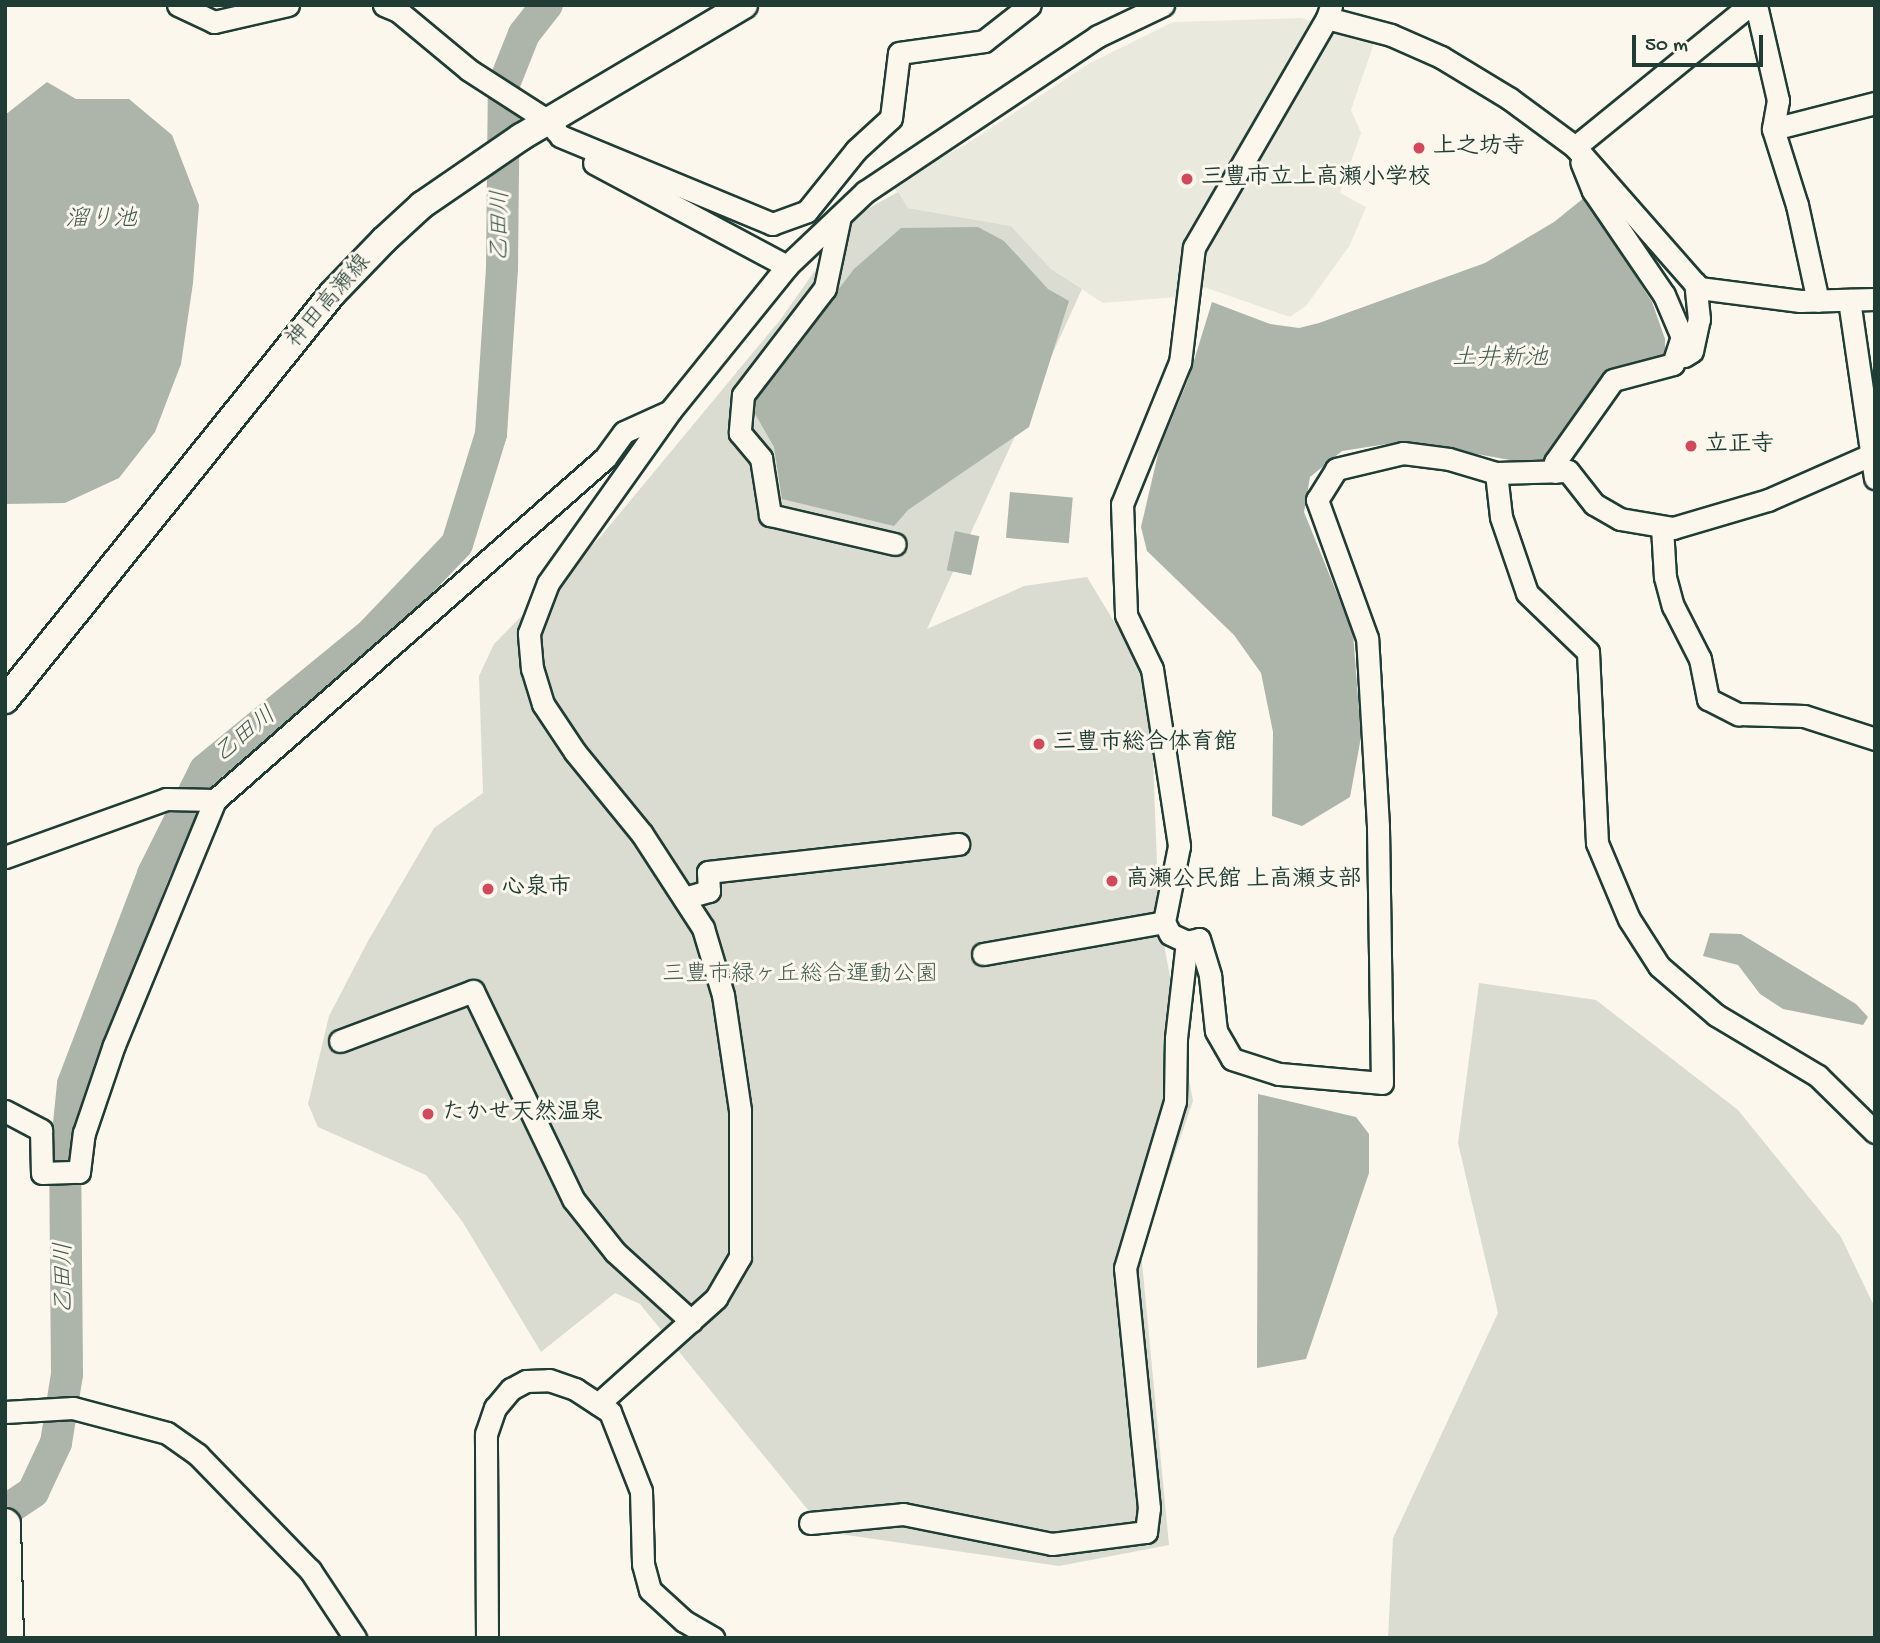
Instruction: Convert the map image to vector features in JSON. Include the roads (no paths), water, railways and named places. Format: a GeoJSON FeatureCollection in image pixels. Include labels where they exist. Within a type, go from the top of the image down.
{"type":"FeatureCollection","features":[{"type":"Feature","properties":{"kind":"highway"},"geometry":{"type":"LineString","coordinates":[[5,1524],[8,1555],[8,1638]]}},
{"type":"Feature","properties":{"kind":"main road","name":"神田高瀬線"},"geometry":{"type":"LineString","coordinates":[[5,700],[332,294],[422,205],[508,146],[554,128],[744,5]]}},
{"type":"Feature","properties":{"kind":"street"},"geometry":{"type":"LineString","coordinates":[[178,5],[214,22],[288,5]]}},
{"type":"Feature","properties":{"kind":"street"},"geometry":{"type":"LineString","coordinates":[[384,5],[398,10],[469,70],[554,128],[772,224],[807,211],[856,150],[891,118],[899,53],[984,41],[1030,5]]}},
{"type":"Feature","properties":{"kind":"street"},"geometry":{"type":"LineString","coordinates":[[598,1404],[716,1298],[740,1257],[743,1173],[740,1110],[723,995],[703,928],[642,834],[575,752],[543,704],[532,669],[529,632],[548,583],[671,410],[787,266],[840,216],[892,171],[1050,72],[1098,36],[1163,5]]}},
{"type":"Feature","properties":{"kind":"street"},"geometry":{"type":"LineString","coordinates":[[1575,147],[1750,5]]}},
{"type":"Feature","properties":{"kind":"street"},"geometry":{"type":"LineString","coordinates":[[1756,5],[1778,100],[1773,130],[1797,205],[1818,301]]}},
{"type":"Feature","properties":{"kind":"street"},"geometry":{"type":"LineString","coordinates":[[1868,456],[1769,500],[1703,522],[1662,527],[1620,519],[1594,504],[1568,471],[1496,472],[1449,459],[1403,453],[1336,468],[1317,500],[1367,638],[1378,826],[1382,1083],[1279,1074],[1231,1059],[1216,1031],[1210,976],[1199,939],[1187,942],[1170,934],[1164,922],[1179,846],[1152,669],[1126,615],[1122,504],[1180,362],[1194,247],[1329,11],[1441,57],[1510,99],[1575,147],[1699,288],[1818,301],[1875,299]]}},
{"type":"Feature","properties":{"kind":"street"},"geometry":{"type":"LineString","coordinates":[[1773,130],[1875,103]]}},
{"type":"Feature","properties":{"kind":"street"},"geometry":{"type":"LineString","coordinates":[[554,128],[573,152],[787,266]]}},
{"type":"Feature","properties":{"kind":"street"},"geometry":{"type":"LineString","coordinates":[[1575,147],[1593,191],[1664,295],[1682,337],[1673,364]]}},
{"type":"Feature","properties":{"kind":"street"},"geometry":{"type":"LineString","coordinates":[[840,216],[825,288],[743,395],[740,433],[761,458],[770,515],[895,544]]}},
{"type":"Feature","properties":{"kind":"street"},"geometry":{"type":"LineString","coordinates":[[1555,472],[1555,462],[1613,380],[1673,364],[1692,351],[1699,319],[1695,283]]}},
{"type":"Feature","properties":{"kind":"street"},"geometry":{"type":"LineString","coordinates":[[1849,300],[1868,456],[1875,478]]}},
{"type":"Feature","properties":{"kind":"street"},"geometry":{"type":"LineString","coordinates":[[5,1111],[41,1130],[42,1173],[79,1172],[83,1133],[114,1045],[215,800],[605,458],[624,432],[671,410]]}},
{"type":"Feature","properties":{"kind":"street"},"geometry":{"type":"LineString","coordinates":[[1496,472],[1501,517],[1527,593],[1588,652],[1597,843],[1629,919],[1659,966],[1716,1016],[1818,1076],[1875,1132]]}},
{"type":"Feature","properties":{"kind":"street"},"geometry":{"type":"LineString","coordinates":[[1662,527],[1665,577],[1673,606],[1700,659],[1708,699],[1738,714],[1804,716],[1875,739]]}},
{"type":"Feature","properties":{"kind":"street"},"geometry":{"type":"LineString","coordinates":[[5,857],[166,799],[215,800]]}},
{"type":"Feature","properties":{"kind":"street"},"geometry":{"type":"LineString","coordinates":[[684,898],[709,891],[708,872],[958,844]]}},
{"type":"Feature","properties":{"kind":"street"},"geometry":{"type":"LineString","coordinates":[[983,954],[1164,922]]}},
{"type":"Feature","properties":{"kind":"street"},"geometry":{"type":"LineString","coordinates":[[810,1523],[903,1514],[1052,1544],[1146,1532],[1149,1508],[1125,1268],[1175,1101],[1176,1038],[1187,942]]}},
{"type":"Feature","properties":{"kind":"street"},"geometry":{"type":"LineString","coordinates":[[340,1041],[473,990],[573,1199],[615,1252],[691,1321]]}},
{"type":"Feature","properties":{"kind":"street"},"geometry":{"type":"LineString","coordinates":[[487,1638],[484,1468],[486,1434],[495,1408],[511,1389],[526,1381],[549,1380],[610,1412],[634,1466],[641,1491],[643,1564],[650,1590],[684,1621],[713,1638]]}},
{"type":"Feature","properties":{"kind":"street"},"geometry":{"type":"LineString","coordinates":[[5,1412],[73,1408],[167,1433],[198,1455],[310,1570],[355,1638]]}},
{"type":"Feature","properties":{"kind":"water","name":"溜り池"},"geometry":{"type":"Polygon","coordinates":[[[47,82],[76,99],[129,99],[172,135],[199,205],[193,283],[181,364],[155,432],[119,478],[65,503],[5,504],[5,115],[47,82]]]}},
{"type":"Feature","properties":{"kind":"water","name":"土井新池"},"geometry":{"type":"Polygon","coordinates":[[[1585,197],[1652,302],[1665,339],[1665,360],[1609,376],[1542,466],[1406,441],[1342,451],[1310,477],[1304,512],[1353,633],[1361,737],[1350,797],[1302,826],[1272,816],[1273,732],[1261,673],[1234,635],[1147,551],[1141,527],[1159,450],[1188,380],[1212,302],[1270,324],[1299,328],[1319,323],[1485,263],[1554,222],[1585,197]]]}},
{"type":"Feature","properties":{"kind":"water"},"geometry":{"type":"Polygon","coordinates":[[[978,227],[1004,241],[1048,289],[1069,301],[1029,427],[908,510],[894,526],[782,499],[774,447],[750,405],[854,269],[901,228],[978,227]]]}},
{"type":"Feature","properties":{"kind":"water"},"geometry":{"type":"Polygon","coordinates":[[[1010,492],[1073,497],[1069,543],[1006,538],[1010,492]]]}},
{"type":"Feature","properties":{"kind":"water"},"geometry":{"type":"Polygon","coordinates":[[[955,531],[979,536],[971,575],[947,570],[955,531]]]}},
{"type":"Feature","properties":{"kind":"water"},"geometry":{"type":"Polygon","coordinates":[[[1710,933],[1741,934],[1856,1004],[1868,1017],[1863,1025],[1783,1009],[1760,994],[1738,965],[1703,956],[1710,933]]]}},
{"type":"Feature","properties":{"kind":"water"},"geometry":{"type":"Polygon","coordinates":[[[1258,1094],[1356,1117],[1369,1134],[1369,1173],[1306,1359],[1257,1368],[1258,1094]]]}},
{"type":"Feature","properties":{"kind":"waterway","name":"乙田川"},"geometry":{"type":"LineString","coordinates":[[5,1511],[33,1492],[56,1443],[67,1374],[65,1163],[73,1084],[153,874],[205,770],[371,634],[457,544],[491,434],[502,267],[504,84],[524,34],[547,5]]}},
{"type":"Feature","properties":{"kind":"place","name":"上之坊寺"},"geometry":{"type":"Point","coordinates":[1419,148]}},
{"type":"Feature","properties":{"kind":"place","name":"三豊市立上高瀬小学校"},"geometry":{"type":"Point","coordinates":[1187,179]}},
{"type":"Feature","properties":{"kind":"place","name":"立正寺"},"geometry":{"type":"Point","coordinates":[1691,446]}},
{"type":"Feature","properties":{"kind":"place","name":"三豊市総合体育館"},"geometry":{"type":"Point","coordinates":[1039,744]}},
{"type":"Feature","properties":{"kind":"place","name":"高瀬公民館 上高瀬支部"},"geometry":{"type":"Point","coordinates":[1112,881]}},
{"type":"Feature","properties":{"kind":"place","name":"心泉市"},"geometry":{"type":"Point","coordinates":[488,889]}},
{"type":"Feature","properties":{"kind":"place","name":"たかせ天然温泉"},"geometry":{"type":"Point","coordinates":[428,1114]}},
{"type":"Feature","properties":{"kind":"park label","name":"三豊市緑ヶ丘総合運動公園"},"geometry":{"type":"Point","coordinates":[800,976]}}]}
